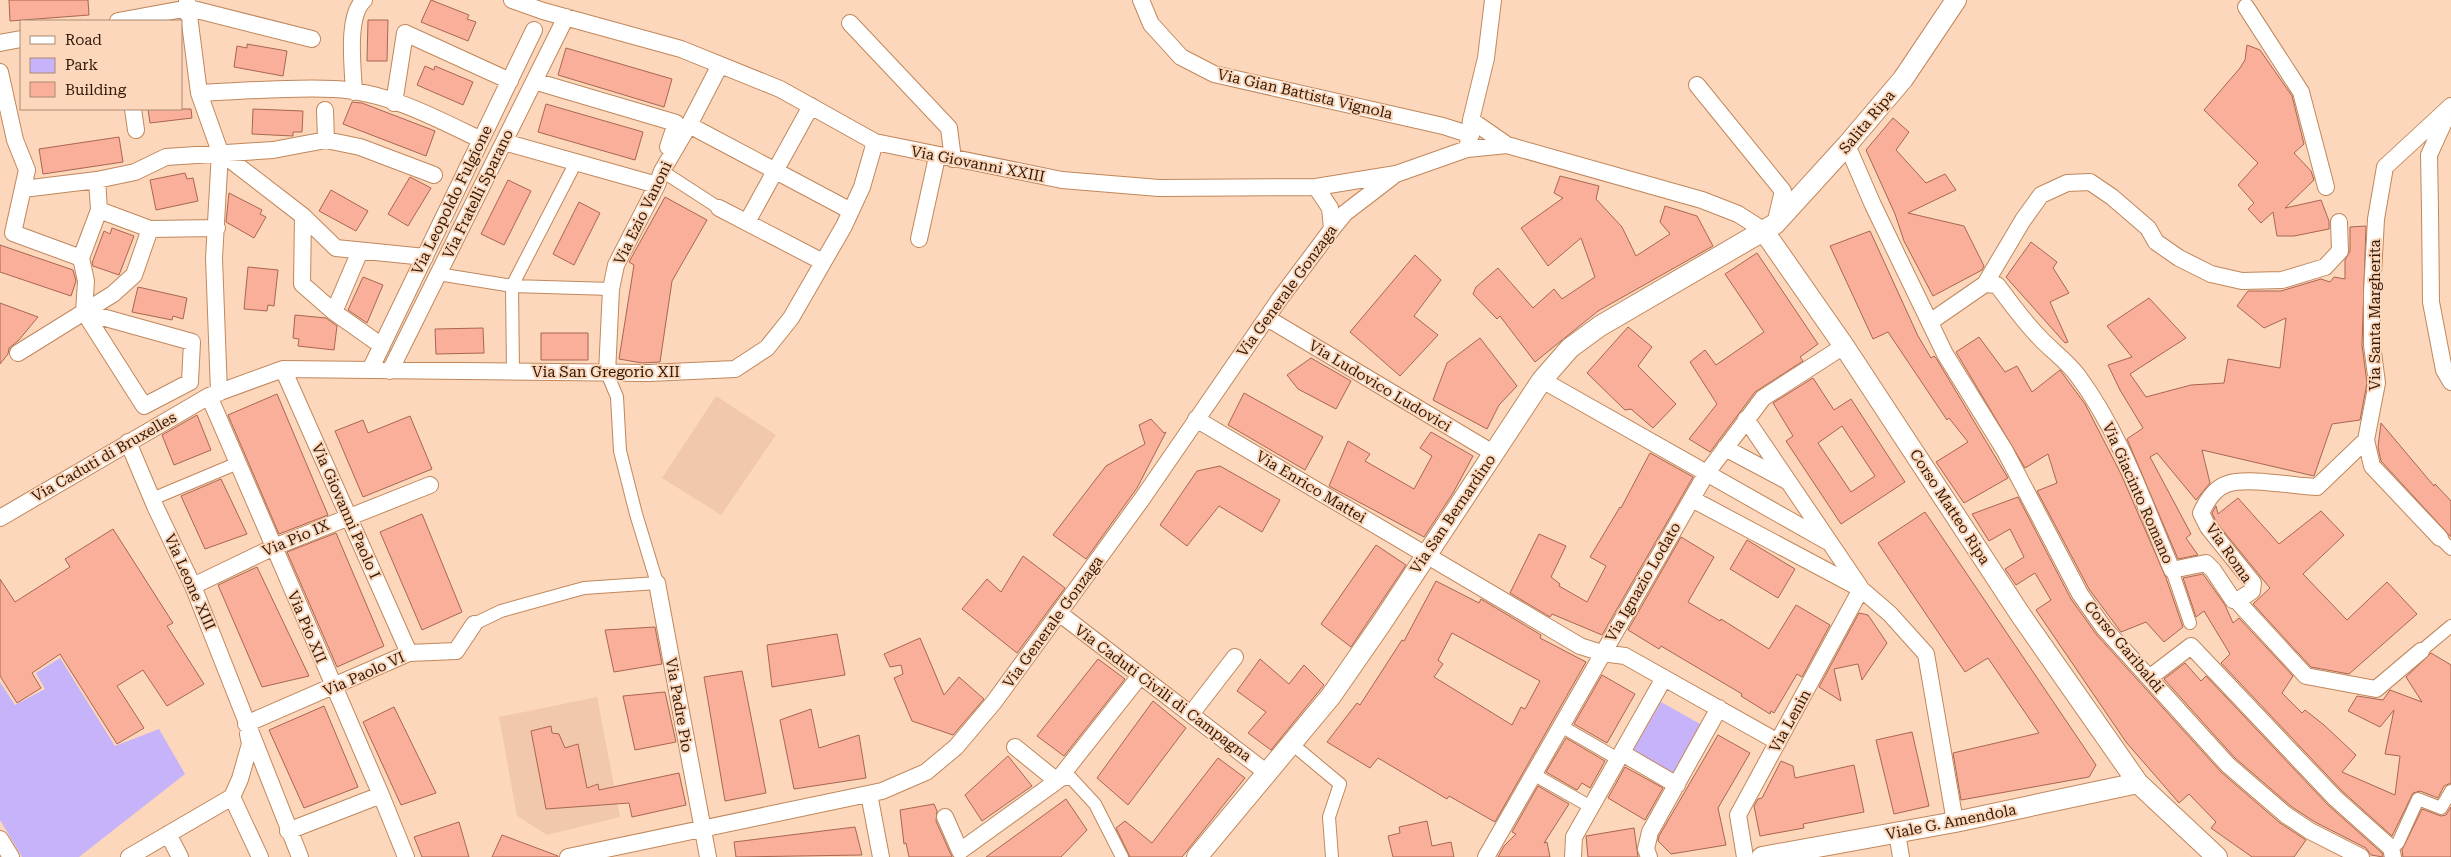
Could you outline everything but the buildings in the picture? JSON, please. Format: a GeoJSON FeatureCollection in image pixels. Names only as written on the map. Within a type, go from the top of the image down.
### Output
{"type":"FeatureCollection","features":[{"type":"Feature","properties":{"kind":"street"},"geometry":{"type":"LineString","coordinates":[[354,92],[353,27],[357,6],[364,0]]}},
{"type":"Feature","properties":{"kind":"street","name":"Via Giovanni XXIII"},"geometry":{"type":"LineString","coordinates":[[512,0],[546,5],[566,17],[681,50],[720,65],[780,89],[875,142],[945,158],[1062,180],[1159,188],[1316,187],[1335,185],[1396,174],[1470,134]]}},
{"type":"Feature","properties":{"kind":"street","name":"Via Gian Battista Vignola"},"geometry":{"type":"LineString","coordinates":[[1141,0],[1151,24],[1181,57],[1214,74],[1443,126],[1702,200],[1769,227]]}},
{"type":"Feature","properties":{"kind":"street"},"geometry":{"type":"LineString","coordinates":[[1470,134],[1486,58],[1493,0]]}},
{"type":"Feature","properties":{"kind":"street","name":"Salita Ripa"},"geometry":{"type":"LineString","coordinates":[[1769,227],[1847,145],[1903,79],[1956,0]]}},
{"type":"Feature","properties":{"kind":"street"},"geometry":{"type":"LineString","coordinates":[[122,20],[188,4],[312,39]]}},
{"type":"Feature","properties":{"kind":"street"},"geometry":{"type":"LineString","coordinates":[[188,4],[200,93],[220,152],[214,258],[214,394]]}},
{"type":"Feature","properties":{"kind":"street"},"geometry":{"type":"LineString","coordinates":[[2246,8],[2301,92],[2326,187]]}},
{"type":"Feature","properties":{"kind":"street","name":"Via Fratelli Sparano"},"geometry":{"type":"LineString","coordinates":[[390,371],[566,17]]}},
{"type":"Feature","properties":{"kind":"street"},"geometry":{"type":"LineString","coordinates":[[850,23],[949,128],[945,158],[919,239]]}},
{"type":"Feature","properties":{"kind":"street","name":"Via Leopoldo Fulgione"},"geometry":{"type":"LineString","coordinates":[[370,370],[534,30]]}},
{"type":"Feature","properties":{"kind":"street"},"geometry":{"type":"LineString","coordinates":[[394,103],[404,33],[510,81]]}},
{"type":"Feature","properties":{"kind":"street"},"geometry":{"type":"LineString","coordinates":[[0,43],[20,39]]}},
{"type":"Feature","properties":{"kind":"street","name":"Via Ezio Vanoni"},"geometry":{"type":"LineString","coordinates":[[607,373],[611,289],[616,265],[659,178],[720,65]]}},
{"type":"Feature","properties":{"kind":"street"},"geometry":{"type":"LineString","coordinates":[[0,72],[15,140],[27,170],[13,232],[81,258]]}},
{"type":"Feature","properties":{"kind":"street"},"geometry":{"type":"LineString","coordinates":[[534,81],[676,123],[659,178]]}},
{"type":"Feature","properties":{"kind":"street"},"geometry":{"type":"LineString","coordinates":[[1697,84],[1782,191],[1769,227]]}},
{"type":"Feature","properties":{"kind":"street"},"geometry":{"type":"LineString","coordinates":[[200,93],[334,88],[422,112],[481,140]]}},
{"type":"Feature","properties":{"kind":"street"},"geometry":{"type":"LineString","coordinates":[[746,222],[811,106]]}},
{"type":"Feature","properties":{"kind":"street"},"geometry":{"type":"LineString","coordinates":[[2451,106],[2429,155],[2431,302],[2444,370],[2451,382]]}},
{"type":"Feature","properties":{"kind":"street","name":"Via Santa Margherita"},"geometry":{"type":"LineString","coordinates":[[2366,440],[2377,383],[2372,345],[2372,292],[2376,219],[2385,167],[2451,106]]}},
{"type":"Feature","properties":{"kind":"street"},"geometry":{"type":"LineString","coordinates":[[133,110],[136,130]]}},
{"type":"Feature","properties":{"kind":"street"},"geometry":{"type":"LineString","coordinates":[[326,110],[326,140]]}},
{"type":"Feature","properties":{"kind":"street"},"geometry":{"type":"LineString","coordinates":[[689,125],[851,212]]}},
{"type":"Feature","properties":{"kind":"street","name":"Via Gian Battista Vignola"},"geometry":{"type":"LineString","coordinates":[[1470,134],[1507,145]]}},
{"type":"Feature","properties":{"kind":"street"},"geometry":{"type":"LineString","coordinates":[[23,189],[97,180],[135,172],[166,157],[273,150],[326,140],[360,147],[434,175]]}},
{"type":"Feature","properties":{"kind":"street"},"geometry":{"type":"LineString","coordinates":[[504,142],[576,162],[659,178],[824,262]]}},
{"type":"Feature","properties":{"kind":"street","name":"Via San Gregorio XII"},"geometry":{"type":"LineString","coordinates":[[214,394],[283,369],[607,373],[735,369],[767,348],[791,318],[851,212],[862,187],[875,142]]}},
{"type":"Feature","properties":{"kind":"street","name":"Corso Garibaldi"},"geometry":{"type":"LineString","coordinates":[[1847,145],[1873,205],[1945,354],[2005,451],[2080,594],[2104,628],[2219,756],[2286,815],[2310,831],[2361,857]]}},
{"type":"Feature","properties":{"kind":"street"},"geometry":{"type":"LineString","coordinates":[[220,152],[303,216],[336,248],[425,257]]}},
{"type":"Feature","properties":{"kind":"street"},"geometry":{"type":"LineString","coordinates":[[513,372],[512,286],[576,162]]}},
{"type":"Feature","properties":{"kind":"street","name":"Via Generale Gonzaga"},"geometry":{"type":"LineString","coordinates":[[568,857],[869,794],[895,786],[926,772],[956,746],[994,702],[1142,499],[1267,318],[1330,241],[1345,213],[1396,174]]}},
{"type":"Feature","properties":{"kind":"street"},"geometry":{"type":"LineString","coordinates":[[84,312],[192,342],[190,382],[144,406],[84,312],[86,281],[81,258],[99,210],[97,180]]}},
{"type":"Feature","properties":{"kind":"street"},"geometry":{"type":"LineString","coordinates":[[1930,322],[1985,284],[2023,220],[2041,195],[2067,183],[2090,182],[2127,209],[2148,228],[2156,242],[2179,258],[2211,274],[2242,282],[2282,280],[2325,268],[2340,251],[2339,222]]}},
{"type":"Feature","properties":{"kind":"street"},"geometry":{"type":"LineString","coordinates":[[1335,185],[1360,201]]}},
{"type":"Feature","properties":{"kind":"street"},"geometry":{"type":"LineString","coordinates":[[1316,187],[1330,208],[1330,241]]}},
{"type":"Feature","properties":{"kind":"street"},"geometry":{"type":"LineString","coordinates":[[99,210],[150,229],[217,228]]}},
{"type":"Feature","properties":{"kind":"street"},"geometry":{"type":"LineString","coordinates":[[303,216],[302,284],[334,312],[382,346]]}},
{"type":"Feature","properties":{"kind":"street","name":"Corso Matteo Ripa"},"geometry":{"type":"LineString","coordinates":[[1769,227],[1844,346],[2020,614],[2138,783],[2217,857]]}},
{"type":"Feature","properties":{"kind":"street","name":"Via San Bernardino"},"geometry":{"type":"LineString","coordinates":[[1197,857],[1331,696],[1381,624],[1542,380],[1570,348],[1600,326],[1769,227]]}},
{"type":"Feature","properties":{"kind":"street"},"geometry":{"type":"LineString","coordinates":[[18,353],[113,294],[134,275],[150,229]]}},
{"type":"Feature","properties":{"kind":"street"},"geometry":{"type":"LineString","coordinates":[[334,312],[360,251]]}},
{"type":"Feature","properties":{"kind":"street"},"geometry":{"type":"LineString","coordinates":[[438,274],[512,286],[611,289]]}},
{"type":"Feature","properties":{"kind":"street","name":"Via Giacinto Romano"},"geometry":{"type":"LineString","coordinates":[[1985,284],[1997,285],[2040,339],[2078,375],[2115,434],[2172,570]]}},
{"type":"Feature","properties":{"kind":"street","name":"Via Ludovico Ludovici"},"geometry":{"type":"LineString","coordinates":[[1267,318],[1312,337],[1493,453]]}},
{"type":"Feature","properties":{"kind":"street","name":"Via Ignazio Lodato"},"geometry":{"type":"LineString","coordinates":[[1486,857],[1602,652],[1706,474],[1762,398],[1844,346]]}},
{"type":"Feature","properties":{"kind":"street","name":"Via Giovanni Paolo I"},"geometry":{"type":"LineString","coordinates":[[283,369],[409,653]]}},
{"type":"Feature","properties":{"kind":"street"},"geometry":{"type":"LineString","coordinates":[[474,624],[501,611],[584,588],[657,583],[636,514],[620,451],[616,397],[607,373]]}},
{"type":"Feature","properties":{"kind":"street"},"geometry":{"type":"LineString","coordinates":[[1542,380],[1830,543]]}},
{"type":"Feature","properties":{"kind":"street","name":"Via Caduti di Bruxelles"},"geometry":{"type":"LineString","coordinates":[[0,518],[128,442],[214,394]]}},
{"type":"Feature","properties":{"kind":"street","name":"Via Pio XII"},"geometry":{"type":"LineString","coordinates":[[214,394],[238,462],[381,794],[406,857]]}},
{"type":"Feature","properties":{"kind":"street","name":"Via Enrico Mattei"},"geometry":{"type":"LineString","coordinates":[[1196,419],[1580,646],[1625,656],[1778,742]]}},
{"type":"Feature","properties":{"kind":"street"},"geometry":{"type":"LineString","coordinates":[[1746,420],[1861,589]]}},
{"type":"Feature","properties":{"kind":"street"},"geometry":{"type":"LineString","coordinates":[[2366,440],[2372,466],[2448,547]]}},
{"type":"Feature","properties":{"kind":"street","name":"Via Roma"},"geometry":{"type":"LineString","coordinates":[[2172,570],[2206,563],[2213,570],[2232,600],[2237,601],[2252,591],[2253,583],[2208,527],[2201,512],[2206,501],[2225,485],[2241,482],[2317,488],[2366,440]]}},
{"type":"Feature","properties":{"kind":"street","name":"Via Leone XIII"},"geometry":{"type":"LineString","coordinates":[[128,442],[152,499],[193,586],[235,690],[246,724]]}},
{"type":"Feature","properties":{"kind":"street"},"geometry":{"type":"LineString","coordinates":[[1725,448],[1789,483]]}},
{"type":"Feature","properties":{"kind":"street"},"geometry":{"type":"LineString","coordinates":[[152,499],[238,462]]}},
{"type":"Feature","properties":{"kind":"street","name":"Via Pio IX"},"geometry":{"type":"LineString","coordinates":[[193,586],[274,547],[430,485]]}},
{"type":"Feature","properties":{"kind":"street"},"geometry":{"type":"LineString","coordinates":[[1692,499],[1861,589],[1890,614],[1926,654],[1955,822]]}},
{"type":"Feature","properties":{"kind":"street"},"geometry":{"type":"LineString","coordinates":[[2172,570],[2190,623]]}},
{"type":"Feature","properties":{"kind":"street","name":"Via Padre Pio"},"geometry":{"type":"LineString","coordinates":[[657,583],[701,828],[708,857]]}},
{"type":"Feature","properties":{"kind":"street","name":"Via Lenin"},"geometry":{"type":"LineString","coordinates":[[1745,857],[1738,815],[1861,589]]}},
{"type":"Feature","properties":{"kind":"street"},"geometry":{"type":"LineString","coordinates":[[2237,601],[2306,676],[2376,689],[2451,626]]}},
{"type":"Feature","properties":{"kind":"street","name":"Via Caduti Civili di Campagna"},"geometry":{"type":"LineString","coordinates":[[1059,613],[1267,773]]}},
{"type":"Feature","properties":{"kind":"street","name":"Via Paolo VI"},"geometry":{"type":"LineString","coordinates":[[246,724],[334,688],[409,653],[456,650],[474,624]]}},
{"type":"Feature","properties":{"kind":"street"},"geometry":{"type":"LineString","coordinates":[[2149,678],[2191,646],[2335,798],[2392,852],[2418,799],[2440,808],[2451,791]]}},
{"type":"Feature","properties":{"kind":"street"},"geometry":{"type":"LineString","coordinates":[[1191,714],[1235,657]]}},
{"type":"Feature","properties":{"kind":"street"},"geometry":{"type":"LineString","coordinates":[[945,818],[960,851],[1057,782],[1140,676]]}},
{"type":"Feature","properties":{"kind":"street"},"geometry":{"type":"LineString","coordinates":[[1573,857],[1574,836],[1664,678]]}},
{"type":"Feature","properties":{"kind":"street"},"geometry":{"type":"LineString","coordinates":[[1649,857],[1646,849],[1650,832],[1719,708]]}},
{"type":"Feature","properties":{"kind":"street"},"geometry":{"type":"LineString","coordinates":[[129,857],[232,798],[240,779],[250,744],[246,724]]}},
{"type":"Feature","properties":{"kind":"street"},"geometry":{"type":"LineString","coordinates":[[246,724],[300,857]]}},
{"type":"Feature","properties":{"kind":"street"},"geometry":{"type":"LineString","coordinates":[[1561,726],[1677,785]]}},
{"type":"Feature","properties":{"kind":"street"},"geometry":{"type":"LineString","coordinates":[[1292,744],[1340,784],[1329,817],[1332,857]]}},
{"type":"Feature","properties":{"kind":"street"},"geometry":{"type":"LineString","coordinates":[[1015,747],[1057,782]]}},
{"type":"Feature","properties":{"kind":"street"},"geometry":{"type":"LineString","coordinates":[[1534,774],[1591,807]]}},
{"type":"Feature","properties":{"kind":"street"},"geometry":{"type":"LineString","coordinates":[[1057,782],[1071,778],[1095,804],[1122,857]]}},
{"type":"Feature","properties":{"kind":"street","name":"Viale G. Amendola"},"geometry":{"type":"LineString","coordinates":[[1762,857],[1955,822],[2138,783]]}},
{"type":"Feature","properties":{"kind":"street"},"geometry":{"type":"LineString","coordinates":[[288,831],[381,794]]}},
{"type":"Feature","properties":{"kind":"street"},"geometry":{"type":"LineString","coordinates":[[869,794],[881,857]]}},
{"type":"Feature","properties":{"kind":"street"},"geometry":{"type":"LineString","coordinates":[[232,798],[260,857]]}},
{"type":"Feature","properties":{"kind":"street"},"geometry":{"type":"LineString","coordinates":[[1897,833],[1901,857]]}},
{"type":"Feature","properties":{"kind":"street"},"geometry":{"type":"LineString","coordinates":[[168,834],[180,857]]}},
{"type":"Feature","properties":{"kind":"street"},"geometry":{"type":"LineString","coordinates":[[0,839],[12,857]]}},
{"type":"Feature","properties":{"kind":"shaded area"},"geometry":{"type":"Polygon","coordinates":[[[716,396],[776,435],[721,515],[662,478],[716,396]]]}},
{"type":"Feature","properties":{"kind":"shaded area"},"geometry":{"type":"Polygon","coordinates":[[[597,697],[620,817],[547,835],[517,816],[499,717],[597,697]]]}},
{"type":"Feature","properties":{"kind":"green space"},"geometry":{"type":"Polygon","coordinates":[[[60,658],[115,746],[159,729],[185,774],[79,857],[22,857],[0,820],[0,682],[15,705],[45,689],[36,673],[60,658]]]}},
{"type":"Feature","properties":{"kind":"green space"},"geometry":{"type":"Polygon","coordinates":[[[1661,702],[1702,725],[1673,776],[1632,752],[1661,702]]]}}]}
